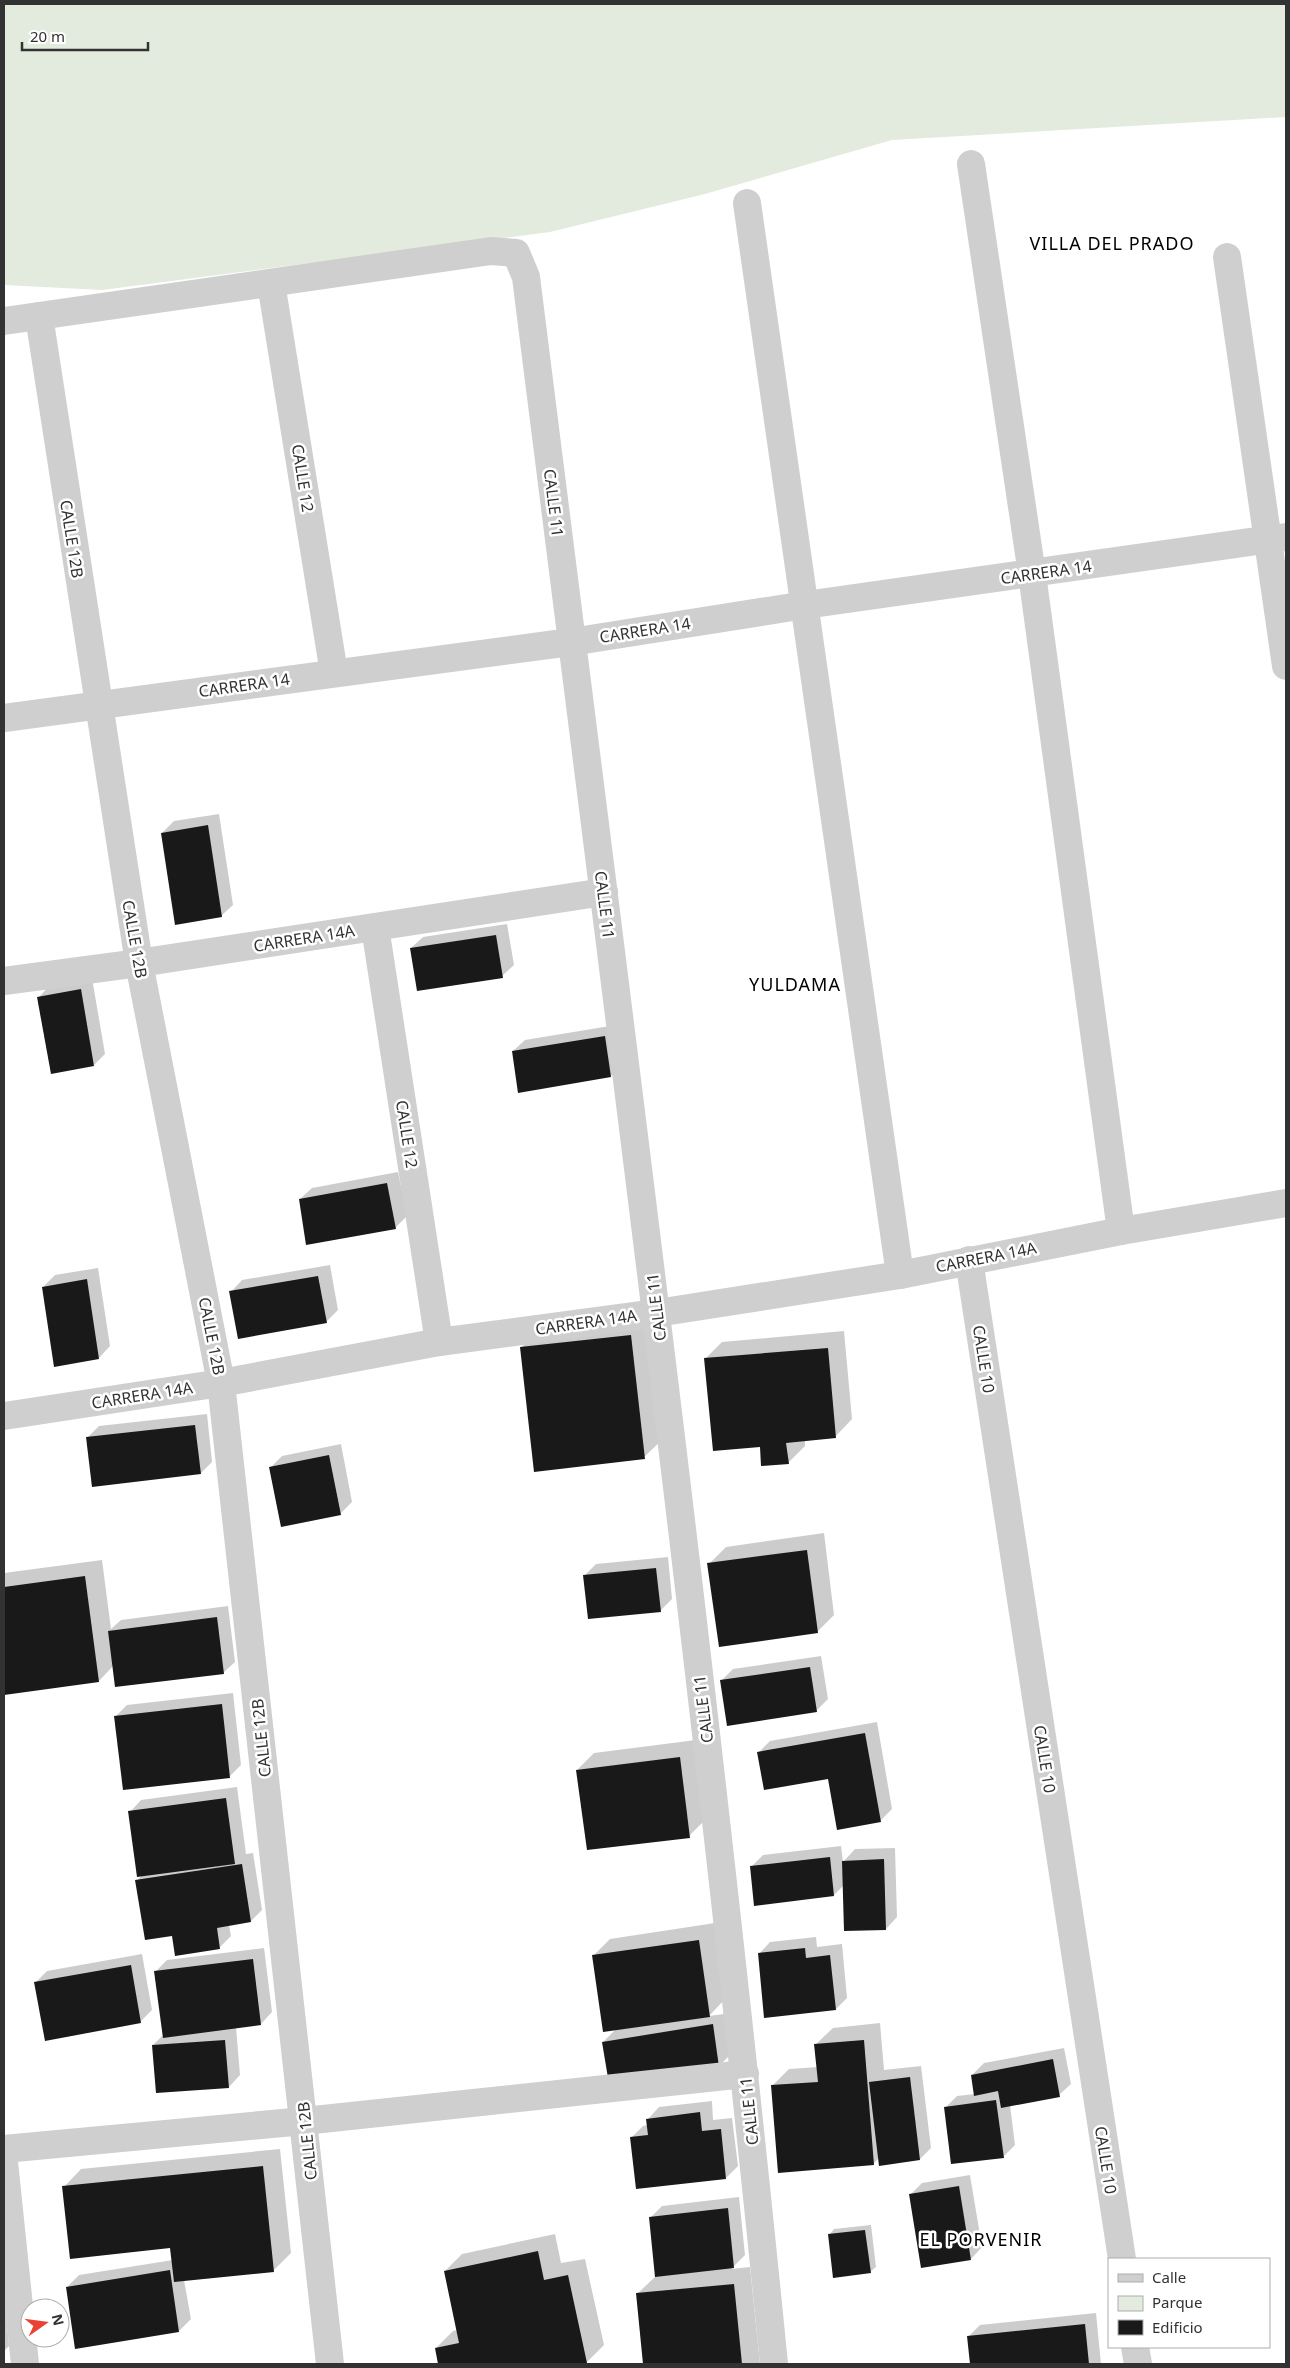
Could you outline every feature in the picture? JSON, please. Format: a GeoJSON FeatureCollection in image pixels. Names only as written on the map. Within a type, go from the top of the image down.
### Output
{"type":"FeatureCollection","features":[{"type":"Feature","properties":{"kind":"street"},"geometry":{"type":"LineString","coordinates":[[971,164],[1032,574],[1121,1231]]}},
{"type":"Feature","properties":{"kind":"street"},"geometry":{"type":"LineString","coordinates":[[747,203],[900,1275]]}},
{"type":"Feature","properties":{"kind":"street","name":"CALLE 11"},"geometry":{"type":"LineString","coordinates":[[271,283],[491,251],[516,253],[526,277],[657,1313],[745,2074],[774,2364]]}},
{"type":"Feature","properties":{"kind":"street"},"geometry":{"type":"LineString","coordinates":[[1227,257],[1277,538],[1286,666]]}},
{"type":"Feature","properties":{"kind":"street"},"geometry":{"type":"LineString","coordinates":[[4,321],[271,283]]}},
{"type":"Feature","properties":{"kind":"street","name":"CALLE 12"},"geometry":{"type":"LineString","coordinates":[[271,283],[334,673]]}},
{"type":"Feature","properties":{"kind":"street","name":"CALLE 12B"},"geometry":{"type":"LineString","coordinates":[[39,316],[97,704],[139,963],[221,1382],[330,2364]]}},
{"type":"Feature","properties":{"kind":"street","name":"CARRERA 14"},"geometry":{"type":"LineString","coordinates":[[4,718],[97,704],[571,642],[805,605],[1277,538]]}},
{"type":"Feature","properties":{"kind":"street","name":"CARRERA 14A"},"geometry":{"type":"LineString","coordinates":[[4,981],[139,963],[604,892]]}},
{"type":"Feature","properties":{"kind":"street","name":"CALLE 12"},"geometry":{"type":"LineString","coordinates":[[374,927],[439,1342]]}},
{"type":"Feature","properties":{"kind":"street","name":"CARRERA 14A"},"geometry":{"type":"LineString","coordinates":[[4,1416],[221,1382],[439,1342],[657,1313],[900,1275],[1121,1231],[1286,1203]]}},
{"type":"Feature","properties":{"kind":"street","name":"CALLE 10"},"geometry":{"type":"LineString","coordinates":[[969,1260],[1122,2258]]}},
{"type":"Feature","properties":{"kind":"street"},"geometry":{"type":"LineString","coordinates":[[4,2149],[304,2121],[745,2074]]}},
{"type":"Feature","properties":{"kind":"street"},"geometry":{"type":"LineString","coordinates":[[4,2162],[25,2364]]}},
{"type":"Feature","properties":{"kind":"street"},"geometry":{"type":"LineString","coordinates":[[1135,2348],[1138,2364]]}},
{"type":"Feature","properties":{"kind":"green space"},"geometry":{"type":"Polygon","coordinates":[[[4,4],[1286,4],[1286,117],[892,140],[705,194],[550,232],[102,290],[4,285],[4,4]]]}},
{"type":"Feature","properties":{"kind":"building"},"geometry":{"type":"Polygon","coordinates":[[[208,825],[222,917],[175,925],[161,833],[208,825]]]}},
{"type":"Feature","properties":{"kind":"building"},"geometry":{"type":"Polygon","coordinates":[[[496,935],[503,978],[417,991],[410,948],[496,935]]]}},
{"type":"Feature","properties":{"kind":"building"},"geometry":{"type":"Polygon","coordinates":[[[81,989],[94,1066],[51,1074],[37,997],[81,989]]]}},
{"type":"Feature","properties":{"kind":"building"},"geometry":{"type":"Polygon","coordinates":[[[605,1036],[611,1077],[518,1093],[512,1051],[605,1036]]]}},
{"type":"Feature","properties":{"kind":"building"},"geometry":{"type":"Polygon","coordinates":[[[387,1183],[396,1229],[306,1245],[299,1199],[387,1183]]]}},
{"type":"Feature","properties":{"kind":"building"},"geometry":{"type":"Polygon","coordinates":[[[318,1276],[327,1323],[238,1339],[229,1291],[318,1276]]]}},
{"type":"Feature","properties":{"kind":"building"},"geometry":{"type":"Polygon","coordinates":[[[87,1279],[99,1359],[54,1367],[42,1287],[87,1279]]]}},
{"type":"Feature","properties":{"kind":"building"},"geometry":{"type":"Polygon","coordinates":[[[631,1335],[645,1459],[534,1472],[520,1347],[631,1335]]]}},
{"type":"Feature","properties":{"kind":"building"},"geometry":{"type":"Polygon","coordinates":[[[828,1348],[836,1438],[786,1443],[789,1464],[761,1466],[760,1447],[713,1451],[704,1358],[828,1348]]]}},
{"type":"Feature","properties":{"kind":"building"},"geometry":{"type":"Polygon","coordinates":[[[195,1425],[201,1474],[92,1487],[86,1437],[195,1425]]]}},
{"type":"Feature","properties":{"kind":"building"},"geometry":{"type":"Polygon","coordinates":[[[329,1455],[341,1515],[281,1527],[269,1467],[329,1455]]]}},
{"type":"Feature","properties":{"kind":"building"},"geometry":{"type":"Polygon","coordinates":[[[807,1550],[818,1633],[719,1647],[707,1563],[807,1550]]]}},
{"type":"Feature","properties":{"kind":"building"},"geometry":{"type":"Polygon","coordinates":[[[656,1568],[661,1612],[588,1619],[583,1575],[656,1568]]]}},
{"type":"Feature","properties":{"kind":"building"},"geometry":{"type":"Polygon","coordinates":[[[85,1576],[99,1682],[4,1695],[4,1587],[85,1576]]]}},
{"type":"Feature","properties":{"kind":"building"},"geometry":{"type":"Polygon","coordinates":[[[217,1617],[224,1674],[115,1687],[108,1631],[217,1617]]]}},
{"type":"Feature","properties":{"kind":"building"},"geometry":{"type":"Polygon","coordinates":[[[810,1667],[817,1712],[727,1726],[720,1680],[810,1667]]]}},
{"type":"Feature","properties":{"kind":"building"},"geometry":{"type":"Polygon","coordinates":[[[222,1704],[230,1778],[123,1790],[114,1716],[222,1704]]]}},
{"type":"Feature","properties":{"kind":"building"},"geometry":{"type":"Polygon","coordinates":[[[865,1733],[881,1822],[837,1830],[828,1779],[764,1790],[757,1752],[865,1733]]]}},
{"type":"Feature","properties":{"kind":"building"},"geometry":{"type":"Polygon","coordinates":[[[680,1757],[690,1838],[587,1850],[576,1770],[680,1757]]]}},
{"type":"Feature","properties":{"kind":"building"},"geometry":{"type":"Polygon","coordinates":[[[226,1798],[235,1864],[137,1877],[128,1811],[226,1798]]]}},
{"type":"Feature","properties":{"kind":"building"},"geometry":{"type":"Polygon","coordinates":[[[830,1857],[834,1896],[754,1906],[750,1866],[830,1857]]]}},
{"type":"Feature","properties":{"kind":"building"},"geometry":{"type":"Polygon","coordinates":[[[884,1859],[886,1930],[844,1931],[842,1861],[884,1859]]]}},
{"type":"Feature","properties":{"kind":"building"},"geometry":{"type":"Polygon","coordinates":[[[242,1864],[251,1922],[217,1928],[220,1949],[175,1956],[172,1936],[145,1940],[135,1880],[242,1864]]]}},
{"type":"Feature","properties":{"kind":"building"},"geometry":{"type":"Polygon","coordinates":[[[699,1940],[710,2017],[603,2032],[592,1955],[699,1940]]]}},
{"type":"Feature","properties":{"kind":"building"},"geometry":{"type":"Polygon","coordinates":[[[805,1948],[806,1958],[830,1955],[836,2010],[764,2018],[758,1953],[805,1948]]]}},
{"type":"Feature","properties":{"kind":"building"},"geometry":{"type":"Polygon","coordinates":[[[253,1959],[261,2025],[163,2038],[154,1971],[253,1959]]]}},
{"type":"Feature","properties":{"kind":"building"},"geometry":{"type":"Polygon","coordinates":[[[131,1965],[141,2023],[45,2041],[34,1982],[131,1965]]]}},
{"type":"Feature","properties":{"kind":"building"},"geometry":{"type":"Polygon","coordinates":[[[713,2024],[719,2067],[609,2084],[602,2042],[713,2024]]]}},
{"type":"Feature","properties":{"kind":"building"},"geometry":{"type":"Polygon","coordinates":[[[225,2040],[229,2088],[156,2093],[152,2045],[225,2040]]]}},
{"type":"Feature","properties":{"kind":"building"},"geometry":{"type":"Polygon","coordinates":[[[864,2040],[874,2165],[778,2173],[771,2085],[818,2082],[814,2044],[864,2040]]]}},
{"type":"Feature","properties":{"kind":"building"},"geometry":{"type":"Polygon","coordinates":[[[1053,2059],[1060,2097],[1001,2108],[998,2091],[974,2096],[971,2075],[1053,2059]]]}},
{"type":"Feature","properties":{"kind":"building"},"geometry":{"type":"Polygon","coordinates":[[[910,2077],[920,2160],[879,2166],[869,2082],[910,2077]]]}},
{"type":"Feature","properties":{"kind":"building"},"geometry":{"type":"Polygon","coordinates":[[[996,2100],[1004,2158],[951,2164],[944,2107],[996,2100]]]}},
{"type":"Feature","properties":{"kind":"building"},"geometry":{"type":"Polygon","coordinates":[[[700,2112],[702,2131],[721,2129],[726,2179],[636,2189],[630,2137],[648,2135],[646,2119],[700,2112]]]}},
{"type":"Feature","properties":{"kind":"building"},"geometry":{"type":"Polygon","coordinates":[[[263,2166],[274,2272],[174,2282],[170,2248],[70,2259],[62,2186],[263,2166]]]}},
{"type":"Feature","properties":{"kind":"building"},"geometry":{"type":"Polygon","coordinates":[[[959,2186],[971,2260],[921,2268],[909,2194],[959,2186]]]}},
{"type":"Feature","properties":{"kind":"building"},"geometry":{"type":"Polygon","coordinates":[[[728,2208],[734,2268],[655,2277],[649,2217],[728,2208]]]}},
{"type":"Feature","properties":{"kind":"building"},"geometry":{"type":"Polygon","coordinates":[[[865,2230],[871,2273],[833,2278],[828,2234],[865,2230]]]}},
{"type":"Feature","properties":{"kind":"building"},"geometry":{"type":"Polygon","coordinates":[[[538,2251],[544,2280],[568,2275],[587,2363],[438,2364],[435,2348],[459,2343],[444,2271],[538,2251]]]}},
{"type":"Feature","properties":{"kind":"building"},"geometry":{"type":"Polygon","coordinates":[[[170,2270],[179,2332],[75,2349],[70,2315],[70,2298],[68,2298],[66,2287],[170,2270]]]}},
{"type":"Feature","properties":{"kind":"building"},"geometry":{"type":"Polygon","coordinates":[[[734,2284],[742,2364],[643,2364],[636,2293],[734,2284]]]}},
{"type":"Feature","properties":{"kind":"building"},"geometry":{"type":"Polygon","coordinates":[[[1085,2324],[1089,2364],[970,2364],[967,2336],[1085,2324]]]}},
{"type":"Feature","properties":{"kind":"district","name":"VILLA DEL PRADO"},"geometry":{"type":"Point","coordinates":[1112,243]}},
{"type":"Feature","properties":{"kind":"district","name":"YULDAMA"},"geometry":{"type":"Point","coordinates":[795,984]}},
{"type":"Feature","properties":{"kind":"district","name":"EL PORVENIR"},"geometry":{"type":"Point","coordinates":[981,2239]}}]}
